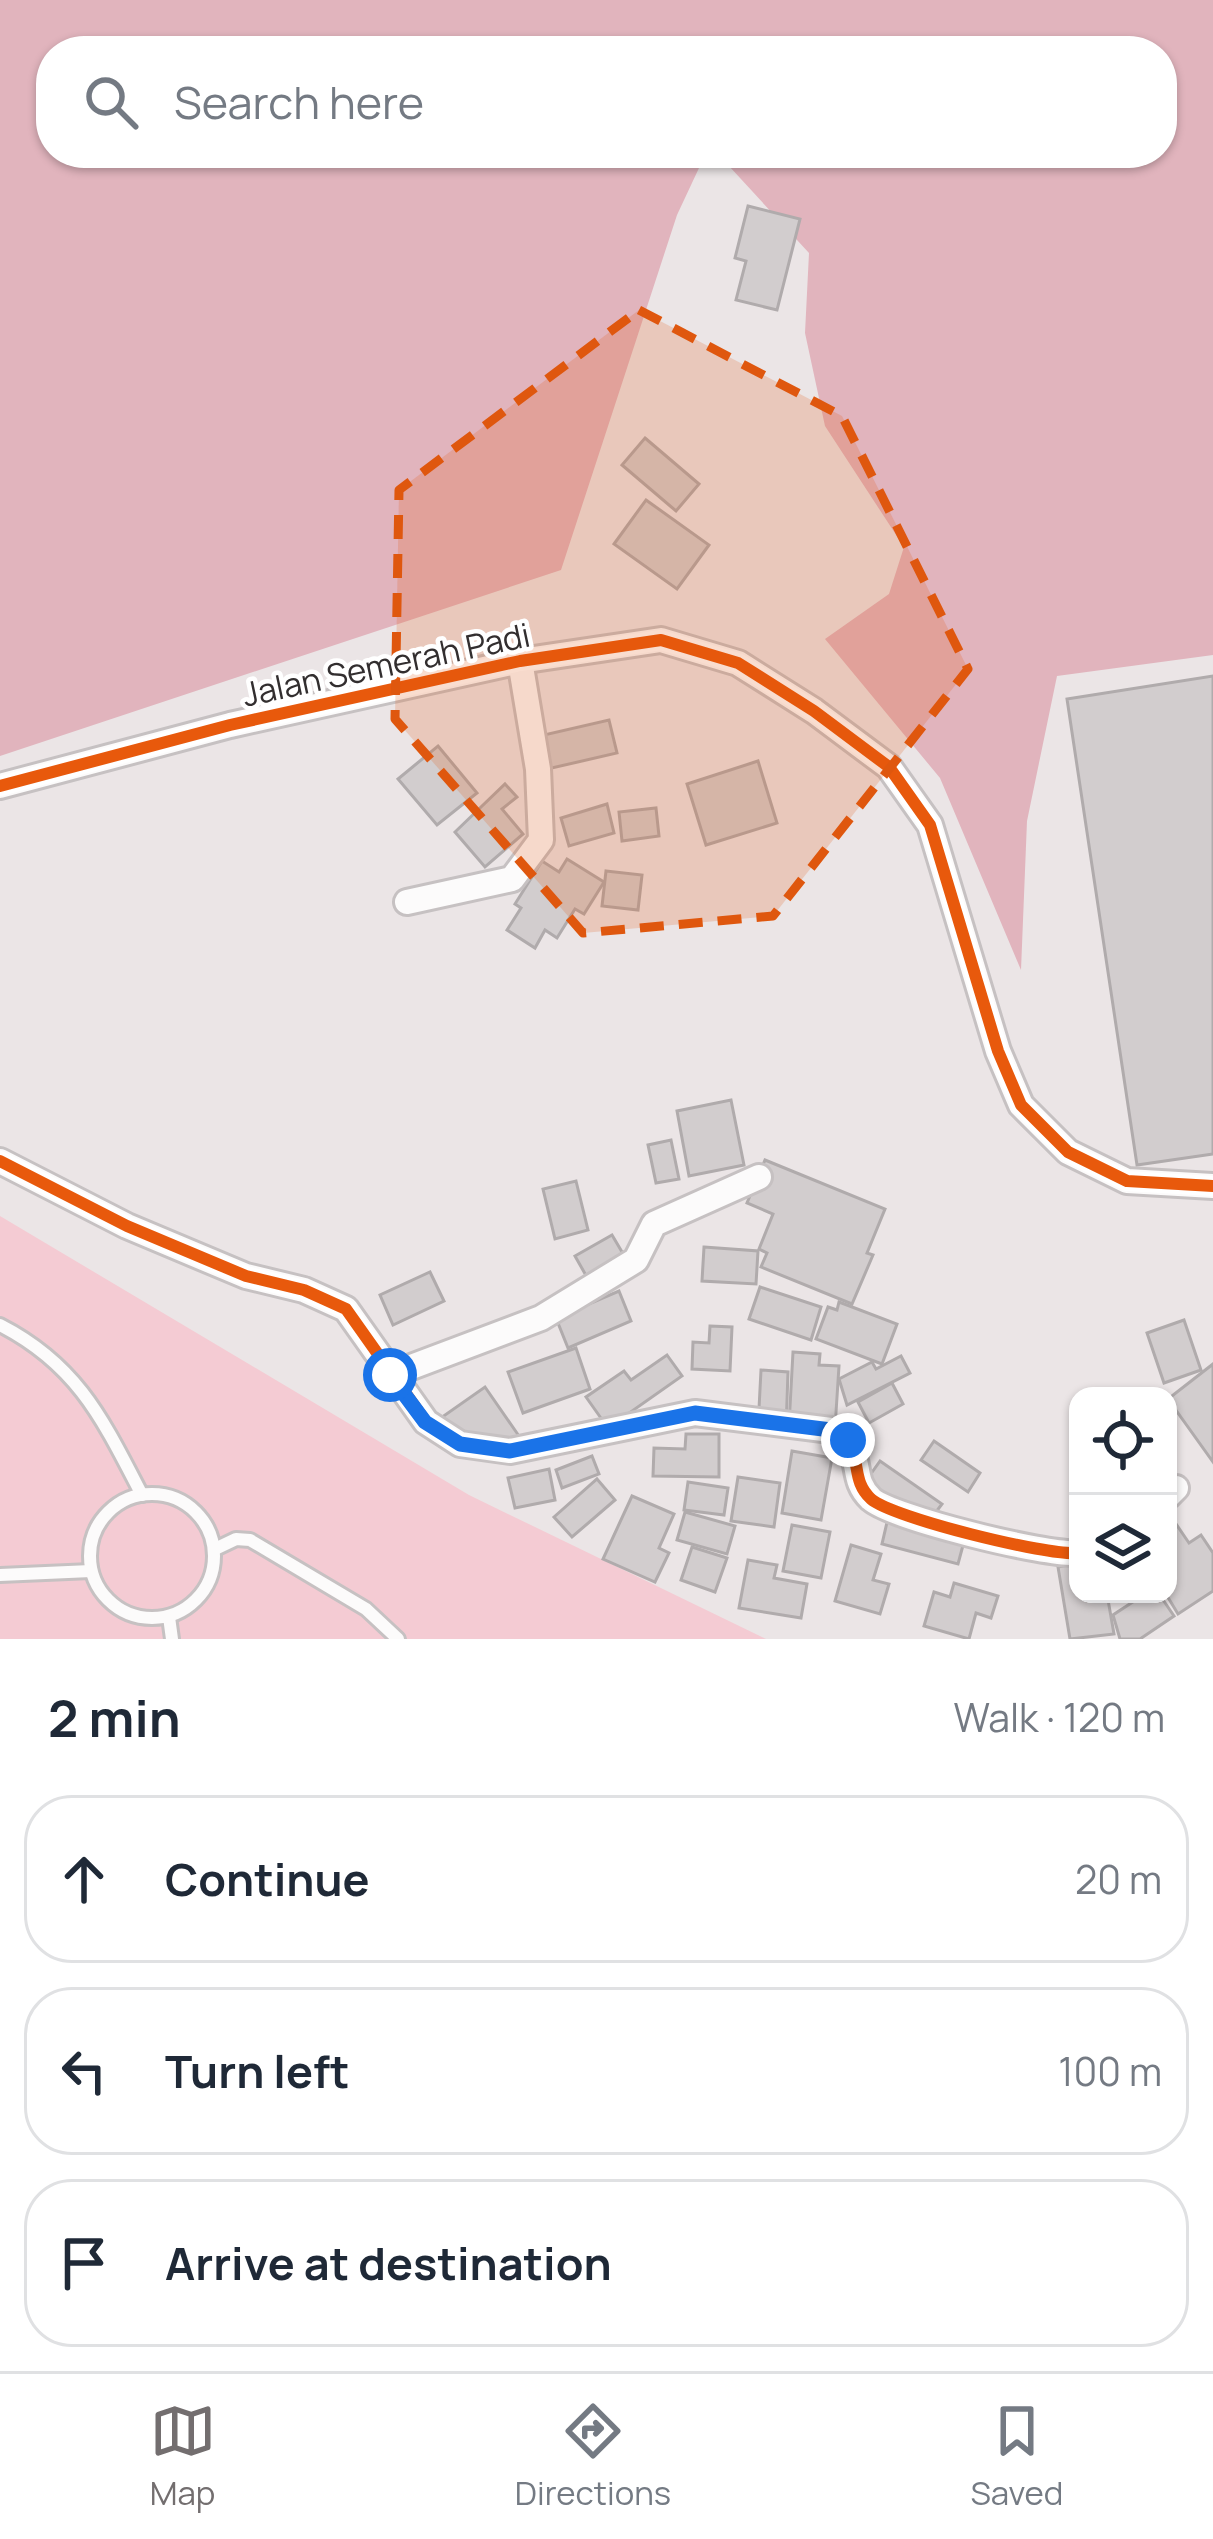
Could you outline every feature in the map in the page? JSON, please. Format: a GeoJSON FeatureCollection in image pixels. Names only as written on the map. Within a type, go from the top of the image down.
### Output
{"type":"FeatureCollection","features":[{"type":"Feature","properties":{"kind":"street","name":"Jalan Semerah Padi"},"geometry":{"type":"LineString","coordinates":[[0,786],[230,725],[520,661],[661,640],[738,663],[814,710],[890,767],[930,825],[998,1051],[1021,1105],[1068,1152],[1127,1181],[1213,1186]]}},
{"type":"Feature","properties":{"kind":"street"},"geometry":{"type":"LineString","coordinates":[[407,902],[512,879],[541,839],[538,769],[520,661]]}},
{"type":"Feature","properties":{"kind":"street"},"geometry":{"type":"LineString","coordinates":[[0,1161],[127,1226],[246,1276],[304,1290],[346,1309],[425,1422],[460,1444],[510,1451],[695,1413],[831,1430],[848,1440],[860,1483],[872,1500],[898,1512],[1047,1552],[1069,1553]]}},
{"type":"Feature","properties":{"kind":"street"},"geometry":{"type":"LineString","coordinates":[[390,1375],[541,1318],[636,1260],[654,1224],[759,1177]]}},
{"type":"Feature","properties":{"kind":"lane"},"geometry":{"type":"LineString","coordinates":[[0,1324],[35,1343],[72,1375],[102,1417],[142,1495]]}},
{"type":"Feature","properties":{"kind":"lane"},"geometry":{"type":"LineString","coordinates":[[142,1495],[167,1495],[190,1506],[207,1525],[214,1549],[213,1571],[204,1591],[189,1607],[169,1617],[129,1615],[112,1605],[91,1571],[89,1550],[106,1514],[122,1501],[142,1495]]}},
{"type":"Feature","properties":{"kind":"lane"},"geometry":{"type":"LineString","coordinates":[[214,1549],[236,1539],[250,1540],[366,1610],[398,1639]]}},
{"type":"Feature","properties":{"kind":"lane"},"geometry":{"type":"LineString","coordinates":[[0,1575],[91,1571]]}},
{"type":"Feature","properties":{"kind":"lane"},"geometry":{"type":"LineString","coordinates":[[169,1617],[172,1639]]}},
{"type":"Feature","properties":{"kind":"highlighted area"},"geometry":{"type":"Polygon","coordinates":[[[639,310],[842,416],[968,669],[773,916],[583,933],[395,719],[399,490],[639,310]]]}},
{"type":"Feature","properties":{"kind":"shaded area"},"geometry":{"type":"Polygon","coordinates":[[[0,0],[1213,0],[1213,655],[1057,676],[1027,821],[1021,970],[940,778],[825,639],[889,594],[904,547],[825,426],[805,333],[809,253],[731,168],[1177,168],[1177,36],[36,36],[36,168],[699,168],[677,215],[561,570],[0,756],[0,0]]]}},
{"type":"Feature","properties":{"kind":"shaded area"},"geometry":{"type":"Polygon","coordinates":[[[0,1216],[469,1495],[766,1639],[0,1639],[0,1216]]]}},
{"type":"Feature","properties":{"kind":"building"},"geometry":{"type":"Polygon","coordinates":[[[748,206],[800,219],[777,310],[736,300],[746,261],[735,258],[748,206]]]}},
{"type":"Feature","properties":{"kind":"building"},"geometry":{"type":"Polygon","coordinates":[[[645,438],[699,484],[676,511],[622,465],[645,438]]]}},
{"type":"Feature","properties":{"kind":"building"},"geometry":{"type":"Polygon","coordinates":[[[646,500],[709,545],[677,589],[614,544],[646,500]]]}},
{"type":"Feature","properties":{"kind":"building"},"geometry":{"type":"Polygon","coordinates":[[[1213,676],[1213,1154],[1137,1165],[1067,699],[1213,676]]]}},
{"type":"Feature","properties":{"kind":"building"},"geometry":{"type":"Polygon","coordinates":[[[609,720],[617,753],[543,770],[535,737],[609,720]]]}},
{"type":"Feature","properties":{"kind":"building"},"geometry":{"type":"Polygon","coordinates":[[[438,746],[477,793],[437,825],[398,779],[438,746]]]}},
{"type":"Feature","properties":{"kind":"building"},"geometry":{"type":"Polygon","coordinates":[[[758,761],[777,823],[706,845],[687,784],[758,761]]]}},
{"type":"Feature","properties":{"kind":"building"},"geometry":{"type":"Polygon","coordinates":[[[505,784],[517,797],[502,809],[523,834],[485,867],[455,832],[505,784]]]}},
{"type":"Feature","properties":{"kind":"building"},"geometry":{"type":"Polygon","coordinates":[[[607,804],[614,833],[569,846],[561,818],[607,804]]]}},
{"type":"Feature","properties":{"kind":"building"},"geometry":{"type":"Polygon","coordinates":[[[656,808],[659,836],[622,841],[619,812],[656,808]]]}},
{"type":"Feature","properties":{"kind":"building"},"geometry":{"type":"Polygon","coordinates":[[[567,859],[604,882],[584,914],[575,909],[557,938],[545,930],[535,948],[507,930],[521,908],[515,904],[542,861],[559,872],[567,859]]]}},
{"type":"Feature","properties":{"kind":"building"},"geometry":{"type":"Polygon","coordinates":[[[606,871],[642,875],[638,910],[602,906],[606,871]]]}},
{"type":"Feature","properties":{"kind":"building"},"geometry":{"type":"Polygon","coordinates":[[[731,1100],[744,1165],[689,1176],[677,1111],[731,1100]]]}},
{"type":"Feature","properties":{"kind":"building"},"geometry":{"type":"Polygon","coordinates":[[[671,1140],[679,1179],[656,1183],[648,1145],[671,1140]]]}},
{"type":"Feature","properties":{"kind":"building"},"geometry":{"type":"Polygon","coordinates":[[[765,1160],[885,1209],[867,1253],[873,1255],[852,1304],[761,1267],[767,1253],[759,1249],[773,1214],[747,1203],[765,1160]]]}},
{"type":"Feature","properties":{"kind":"building"},"geometry":{"type":"Polygon","coordinates":[[[576,1181],[588,1230],[555,1239],[543,1189],[576,1181]]]}},
{"type":"Feature","properties":{"kind":"building"},"geometry":{"type":"Polygon","coordinates":[[[612,1235],[625,1257],[588,1279],[575,1256],[612,1235]]]}},
{"type":"Feature","properties":{"kind":"building"},"geometry":{"type":"Polygon","coordinates":[[[704,1247],[758,1251],[756,1284],[702,1281],[704,1247]]]}},
{"type":"Feature","properties":{"kind":"building"},"geometry":{"type":"Polygon","coordinates":[[[430,1272],[444,1301],[393,1325],[380,1295],[430,1272]]]}},
{"type":"Feature","properties":{"kind":"building"},"geometry":{"type":"Polygon","coordinates":[[[760,1287],[821,1307],[811,1340],[749,1319],[760,1287]]]}},
{"type":"Feature","properties":{"kind":"building"},"geometry":{"type":"Polygon","coordinates":[[[619,1291],[631,1321],[568,1348],[556,1318],[619,1291]]]}},
{"type":"Feature","properties":{"kind":"building"},"geometry":{"type":"Polygon","coordinates":[[[839,1302],[897,1324],[882,1364],[816,1339],[828,1307],[837,1310],[839,1302]]]}},
{"type":"Feature","properties":{"kind":"building"},"geometry":{"type":"Polygon","coordinates":[[[1184,1320],[1201,1370],[1164,1383],[1147,1333],[1184,1320]]]}},
{"type":"Feature","properties":{"kind":"building"},"geometry":{"type":"Polygon","coordinates":[[[710,1326],[732,1327],[730,1371],[692,1369],[693,1342],[709,1343],[710,1326]]]}},
{"type":"Feature","properties":{"kind":"building"},"geometry":{"type":"Polygon","coordinates":[[[576,1348],[590,1389],[523,1413],[508,1372],[576,1348]]]}},
{"type":"Feature","properties":{"kind":"building"},"geometry":{"type":"Polygon","coordinates":[[[793,1352],[820,1354],[819,1365],[839,1366],[835,1428],[789,1425],[793,1352]]]}},
{"type":"Feature","properties":{"kind":"building"},"geometry":{"type":"Polygon","coordinates":[[[667,1355],[682,1376],[608,1428],[586,1397],[624,1371],[631,1380],[667,1355]]]}},
{"type":"Feature","properties":{"kind":"building"},"geometry":{"type":"Polygon","coordinates":[[[901,1356],[910,1373],[847,1405],[839,1379],[872,1362],[876,1369],[901,1356]]]}},
{"type":"Feature","properties":{"kind":"building"},"geometry":{"type":"Polygon","coordinates":[[[1213,1364],[1213,1462],[1177,1412],[1177,1392],[1213,1364]]]}},
{"type":"Feature","properties":{"kind":"building"},"geometry":{"type":"Polygon","coordinates":[[[761,1370],[788,1372],[786,1429],[758,1428],[761,1370]]]}},
{"type":"Feature","properties":{"kind":"building"},"geometry":{"type":"Polygon","coordinates":[[[892,1383],[903,1404],[869,1423],[858,1402],[892,1383]]]}},
{"type":"Feature","properties":{"kind":"building"},"geometry":{"type":"Polygon","coordinates":[[[485,1387],[519,1436],[496,1452],[484,1435],[458,1454],[435,1422],[485,1387]]]}},
{"type":"Feature","properties":{"kind":"building"},"geometry":{"type":"Polygon","coordinates":[[[686,1434],[719,1434],[719,1477],[653,1476],[654,1448],[685,1449],[686,1434]]]}},
{"type":"Feature","properties":{"kind":"building"},"geometry":{"type":"Polygon","coordinates":[[[934,1441],[980,1473],[968,1492],[921,1460],[934,1441]]]}},
{"type":"Feature","properties":{"kind":"building"},"geometry":{"type":"Polygon","coordinates":[[[792,1451],[832,1458],[821,1520],[782,1513],[792,1451]]]}},
{"type":"Feature","properties":{"kind":"building"},"geometry":{"type":"Polygon","coordinates":[[[592,1456],[599,1474],[562,1488],[556,1470],[592,1456]]]}},
{"type":"Feature","properties":{"kind":"building"},"geometry":{"type":"Polygon","coordinates":[[[880,1461],[942,1504],[933,1516],[863,1485],[880,1461]]]}},
{"type":"Feature","properties":{"kind":"building"},"geometry":{"type":"Polygon","coordinates":[[[549,1469],[555,1500],[515,1508],[508,1478],[549,1469]]]}},
{"type":"Feature","properties":{"kind":"building"},"geometry":{"type":"Polygon","coordinates":[[[738,1477],[780,1483],[774,1527],[731,1521],[738,1477]]]}},
{"type":"Feature","properties":{"kind":"building"},"geometry":{"type":"Polygon","coordinates":[[[597,1479],[615,1500],[572,1537],[554,1517],[597,1479]]]}},
{"type":"Feature","properties":{"kind":"building"},"geometry":{"type":"Polygon","coordinates":[[[688,1482],[728,1488],[724,1515],[684,1510],[688,1482]]]}},
{"type":"Feature","properties":{"kind":"building"},"geometry":{"type":"Polygon","coordinates":[[[632,1496],[674,1514],[659,1548],[669,1553],[655,1582],[603,1559],[632,1496]]]}},
{"type":"Feature","properties":{"kind":"building"},"geometry":{"type":"Polygon","coordinates":[[[685,1512],[735,1526],[727,1554],[677,1540],[685,1512]]]}},
{"type":"Feature","properties":{"kind":"building"},"geometry":{"type":"Polygon","coordinates":[[[888,1518],[965,1538],[958,1564],[882,1544],[888,1518]]]}},
{"type":"Feature","properties":{"kind":"building"},"geometry":{"type":"Polygon","coordinates":[[[792,1525],[830,1532],[821,1578],[783,1571],[792,1525]]]}},
{"type":"Feature","properties":{"kind":"building"},"geometry":{"type":"Polygon","coordinates":[[[1177,1525],[1189,1543],[1201,1535],[1213,1553],[1213,1591],[1178,1614],[1171,1603],[1177,1603],[1177,1525]]]}},
{"type":"Feature","properties":{"kind":"building"},"geometry":{"type":"Polygon","coordinates":[[[851,1545],[881,1554],[873,1580],[889,1584],[880,1614],[835,1601],[851,1545]]]}},
{"type":"Feature","properties":{"kind":"building"},"geometry":{"type":"Polygon","coordinates":[[[692,1547],[727,1558],[715,1592],[681,1580],[692,1547]]]}},
{"type":"Feature","properties":{"kind":"building"},"geometry":{"type":"Polygon","coordinates":[[[748,1560],[777,1565],[774,1578],[807,1584],[801,1618],[739,1608],[748,1560]]]}},
{"type":"Feature","properties":{"kind":"building"},"geometry":{"type":"Polygon","coordinates":[[[1069,1565],[1069,1603],[1109,1603],[1114,1634],[1070,1639],[1058,1567],[1069,1565]]]}},
{"type":"Feature","properties":{"kind":"building"},"geometry":{"type":"Polygon","coordinates":[[[954,1583],[998,1596],[991,1618],[976,1613],[969,1639],[924,1626],[934,1592],[950,1597],[954,1583]]]}},
{"type":"Feature","properties":{"kind":"building"},"geometry":{"type":"Polygon","coordinates":[[[1131,1603],[1165,1603],[1174,1616],[1140,1639],[1120,1639],[1113,1615],[1131,1603]]]}},
{"type":"Feature","properties":{"kind":"cycle path"},"geometry":{"type":"LineString","coordinates":[[0,786],[230,725],[520,661],[661,640],[738,663],[889,767],[930,825],[998,1051],[1021,1105],[1068,1152],[1127,1181],[1213,1186]]}},
{"type":"Feature","properties":{"kind":"cycle path"},"geometry":{"type":"LineString","coordinates":[[0,1161],[127,1226],[246,1276],[304,1290],[346,1309],[426,1422],[460,1444],[510,1451],[695,1413],[831,1430],[850,1447],[864,1490],[885,1507],[971,1534],[1069,1552]]}},
{"type":"Feature","properties":{"kind":"route"},"geometry":{"type":"LineString","coordinates":[[390,1375],[425,1422],[460,1444],[510,1451],[695,1413],[831,1430],[848,1440]]}}]}
